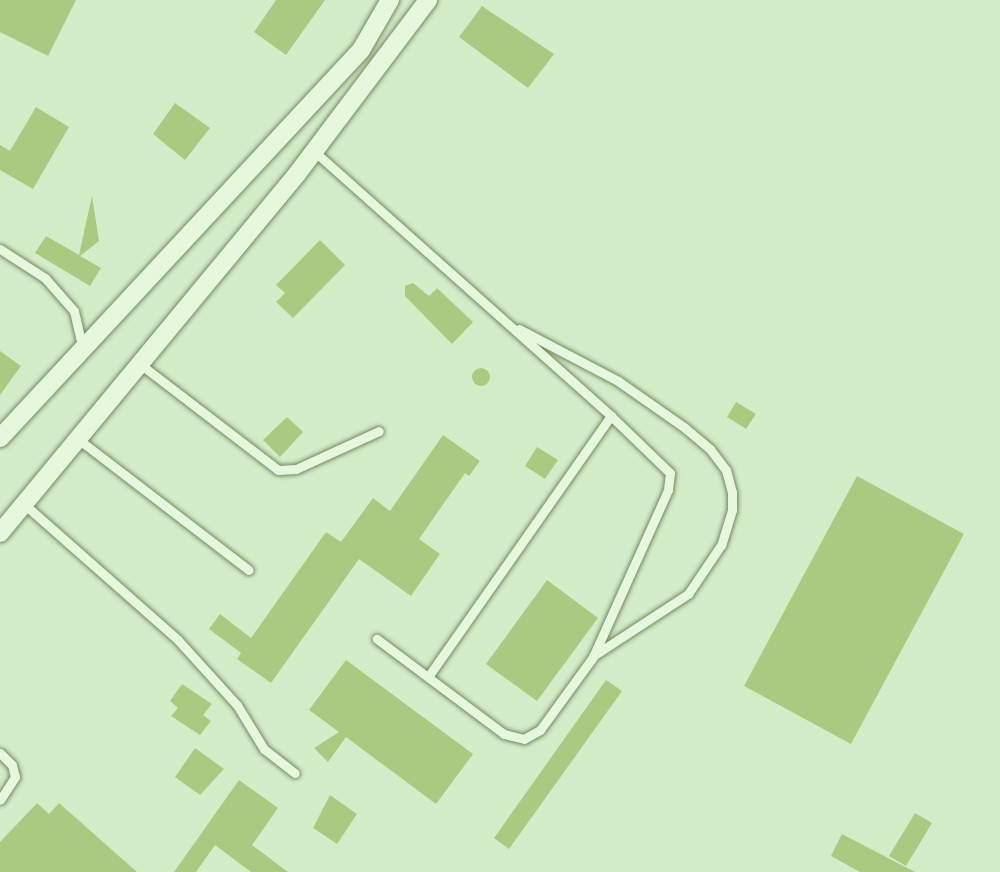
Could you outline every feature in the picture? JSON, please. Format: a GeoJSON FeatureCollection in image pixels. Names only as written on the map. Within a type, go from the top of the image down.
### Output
{"type":"FeatureCollection","features":[{"type":"Feature","properties":{"kind":"street"},"geometry":{"type":"LineString","coordinates":[[0,438],[361,50],[390,0]]}},
{"type":"Feature","properties":{"kind":"street"},"geometry":{"type":"LineString","coordinates":[[0,533],[315,152],[428,0]]}},
{"type":"Feature","properties":{"kind":"lane"},"geometry":{"type":"LineString","coordinates":[[315,152],[611,416],[670,473],[668,490],[592,657],[540,730],[524,739],[504,734],[377,639]]}},
{"type":"Feature","properties":{"kind":"lane"},"geometry":{"type":"LineString","coordinates":[[0,249],[45,278],[74,311],[83,349]]}},
{"type":"Feature","properties":{"kind":"lane"},"geometry":{"type":"LineString","coordinates":[[506,323],[618,381],[686,428],[721,463],[732,492],[732,510],[721,545],[688,594],[592,657]]}},
{"type":"Feature","properties":{"kind":"lane"},"geometry":{"type":"LineString","coordinates":[[140,364],[278,470],[296,469],[379,431]]}},
{"type":"Feature","properties":{"kind":"lane"},"geometry":{"type":"LineString","coordinates":[[428,677],[611,416]]}},
{"type":"Feature","properties":{"kind":"lane"},"geometry":{"type":"LineString","coordinates":[[78,439],[249,570]]}},
{"type":"Feature","properties":{"kind":"lane"},"geometry":{"type":"LineString","coordinates":[[24,504],[178,640],[237,705],[264,749],[295,773]]}},
{"type":"Feature","properties":{"kind":"lane"},"geometry":{"type":"LineString","coordinates":[[0,753],[12,765],[15,777],[0,800]]}},
{"type":"Feature","properties":{"kind":"building"},"geometry":{"type":"Polygon","coordinates":[[[0,0],[76,0],[48,56],[0,32],[0,0]]]}},
{"type":"Feature","properties":{"kind":"building"},"geometry":{"type":"Polygon","coordinates":[[[276,0],[325,0],[286,55],[254,32],[276,0]]]}},
{"type":"Feature","properties":{"kind":"building"},"geometry":{"type":"Polygon","coordinates":[[[482,6],[554,54],[528,88],[459,37],[482,6]]]}},
{"type":"Feature","properties":{"kind":"building"},"geometry":{"type":"Polygon","coordinates":[[[175,103],[210,128],[185,160],[153,134],[175,103]]]}},
{"type":"Feature","properties":{"kind":"building"},"geometry":{"type":"Polygon","coordinates":[[[36,107],[69,127],[33,189],[0,170],[0,145],[10,151],[36,107]]]}},
{"type":"Feature","properties":{"kind":"building"},"geometry":{"type":"Polygon","coordinates":[[[92,196],[99,241],[80,256],[101,268],[90,286],[35,253],[46,236],[79,255],[92,196]]]}},
{"type":"Feature","properties":{"kind":"building"},"geometry":{"type":"Polygon","coordinates":[[[320,240],[345,265],[293,318],[276,302],[285,293],[276,285],[320,240]]]}},
{"type":"Feature","properties":{"kind":"building"},"geometry":{"type":"Polygon","coordinates":[[[413,283],[429,296],[437,288],[473,322],[452,344],[405,296],[405,286],[413,283]]]}},
{"type":"Feature","properties":{"kind":"building"},"geometry":{"type":"Polygon","coordinates":[[[0,351],[21,366],[0,395],[0,351]]]}},
{"type":"Feature","properties":{"kind":"building"},"geometry":{"type":"Polygon","coordinates":[[[481,368],[487,371],[490,377],[487,383],[481,386],[475,383],[472,377],[475,371],[481,368]]]}},
{"type":"Feature","properties":{"kind":"building"},"geometry":{"type":"Polygon","coordinates":[[[736,402],[756,414],[746,429],[727,417],[736,402]]]}},
{"type":"Feature","properties":{"kind":"building"},"geometry":{"type":"Polygon","coordinates":[[[287,417],[303,432],[280,457],[263,440],[287,417]]]}},
{"type":"Feature","properties":{"kind":"building"},"geometry":{"type":"Polygon","coordinates":[[[443,435],[480,461],[469,476],[465,473],[419,539],[440,554],[411,596],[359,559],[271,683],[237,659],[241,653],[209,629],[220,614],[251,638],[326,532],[341,542],[373,498],[390,511],[443,435]]]}},
{"type":"Feature","properties":{"kind":"building"},"geometry":{"type":"Polygon","coordinates":[[[537,447],[558,460],[545,479],[525,466],[537,447]]]}},
{"type":"Feature","properties":{"kind":"building"},"geometry":{"type":"Polygon","coordinates":[[[857,476],[964,534],[851,744],[744,686],[857,476]]]}},
{"type":"Feature","properties":{"kind":"building"},"geometry":{"type":"Polygon","coordinates":[[[547,580],[598,618],[537,701],[486,664],[547,580]]]}},
{"type":"Feature","properties":{"kind":"building"},"geometry":{"type":"Polygon","coordinates":[[[346,660],[473,754],[436,804],[346,737],[328,762],[314,748],[339,732],[309,710],[346,660]]]}},
{"type":"Feature","properties":{"kind":"building"},"geometry":{"type":"Polygon","coordinates":[[[606,680],[622,691],[509,849],[494,838],[606,680]]]}},
{"type":"Feature","properties":{"kind":"building"},"geometry":{"type":"Polygon","coordinates":[[[182,684],[212,704],[203,715],[211,721],[200,735],[171,716],[178,708],[170,701],[182,684]]]}},
{"type":"Feature","properties":{"kind":"building"},"geometry":{"type":"Polygon","coordinates":[[[195,748],[224,769],[200,795],[175,777],[195,748]]]}},
{"type":"Feature","properties":{"kind":"building"},"geometry":{"type":"Polygon","coordinates":[[[239,780],[278,808],[252,845],[288,872],[251,872],[215,845],[196,872],[174,872],[239,780]]]}},
{"type":"Feature","properties":{"kind":"building"},"geometry":{"type":"Polygon","coordinates":[[[330,795],[357,814],[337,844],[313,828],[330,795]]]}},
{"type":"Feature","properties":{"kind":"building"},"geometry":{"type":"Polygon","coordinates":[[[37,803],[49,814],[59,803],[137,872],[0,872],[0,842],[37,803]]]}},
{"type":"Feature","properties":{"kind":"building"},"geometry":{"type":"Polygon","coordinates":[[[915,813],[932,823],[906,866],[889,856],[915,813]]]}},
{"type":"Feature","properties":{"kind":"building"},"geometry":{"type":"Polygon","coordinates":[[[842,834],[915,872],[860,872],[831,856],[842,834]]]}}]}
